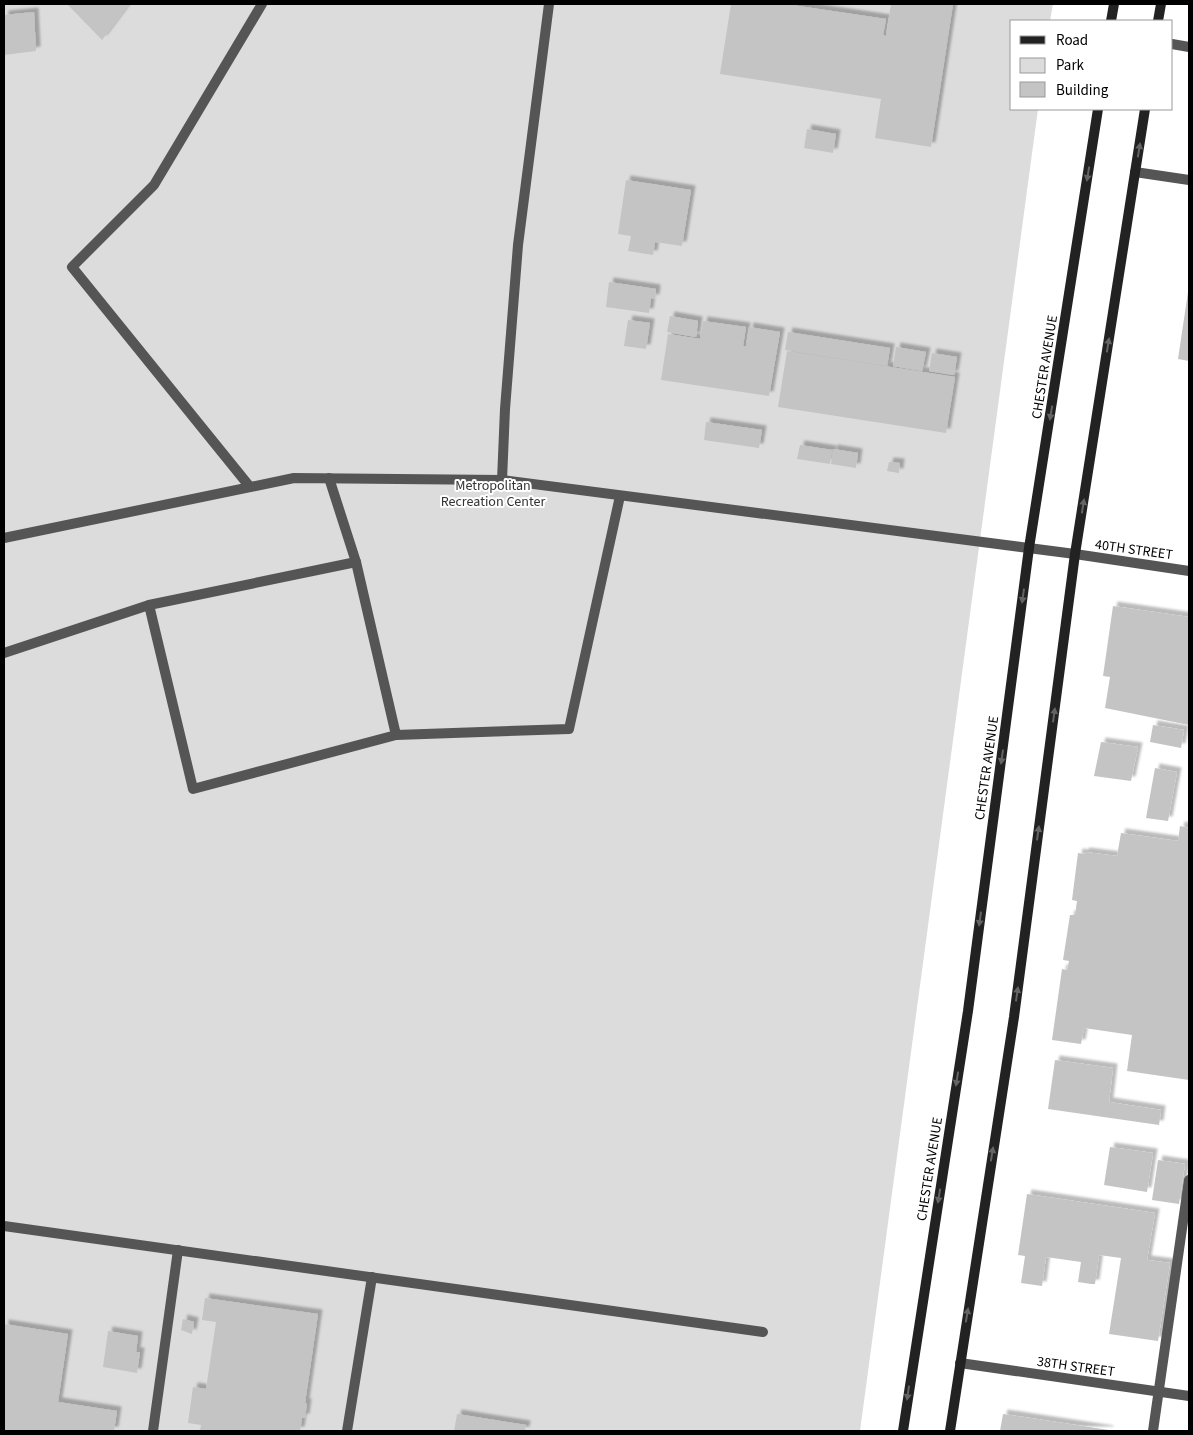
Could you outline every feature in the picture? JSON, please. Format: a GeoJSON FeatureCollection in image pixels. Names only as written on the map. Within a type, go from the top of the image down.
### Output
{"type":"FeatureCollection","features":[{"type":"Feature","properties":{"kind":"main road"},"geometry":{"type":"LineString","coordinates":[[1111,20],[1114,4]]}},
{"type":"Feature","properties":{"kind":"main road"},"geometry":{"type":"LineString","coordinates":[[1158,20],[1161,4]]}},
{"type":"Feature","properties":{"kind":"main road","name":"CHESTER AVENUE"},"geometry":{"type":"LineString","coordinates":[[903,1431],[968,1011],[1029,548],[1098,110]]}},
{"type":"Feature","properties":{"kind":"main road"},"geometry":{"type":"LineString","coordinates":[[950,1431],[1014,1018],[1075,554],[1145,110]]}},
{"type":"Feature","properties":{"kind":"street"},"geometry":{"type":"LineString","coordinates":[[250,487],[72,267],[154,185],[262,4]]}},
{"type":"Feature","properties":{"kind":"street"},"geometry":{"type":"LineString","coordinates":[[502,480],[505,409],[518,245],[549,4]]}},
{"type":"Feature","properties":{"kind":"street"},"geometry":{"type":"LineString","coordinates":[[1173,44],[1189,47]]}},
{"type":"Feature","properties":{"kind":"street"},"geometry":{"type":"LineString","coordinates":[[1135,172],[1189,180]]}},
{"type":"Feature","properties":{"kind":"street","name":"40TH STREET"},"geometry":{"type":"LineString","coordinates":[[4,538],[294,478],[502,480],[1075,554],[1189,571]]}},
{"type":"Feature","properties":{"kind":"street"},"geometry":{"type":"LineString","coordinates":[[329,478],[356,562],[396,736]]}},
{"type":"Feature","properties":{"kind":"street"},"geometry":{"type":"LineString","coordinates":[[149,605],[193,789],[396,736],[570,729],[620,496]]}},
{"type":"Feature","properties":{"kind":"street"},"geometry":{"type":"LineString","coordinates":[[4,653],[149,605],[356,562]]}},
{"type":"Feature","properties":{"kind":"street"},"geometry":{"type":"LineString","coordinates":[[1153,1431],[1189,1180]]}},
{"type":"Feature","properties":{"kind":"street"},"geometry":{"type":"LineString","coordinates":[[4,1226],[763,1332]]}},
{"type":"Feature","properties":{"kind":"street"},"geometry":{"type":"LineString","coordinates":[[152,1431],[178,1250]]}},
{"type":"Feature","properties":{"kind":"street"},"geometry":{"type":"LineString","coordinates":[[347,1431],[372,1277]]}},
{"type":"Feature","properties":{"kind":"street","name":"38TH STREET"},"geometry":{"type":"LineString","coordinates":[[960,1363],[1189,1396]]}},
{"type":"Feature","properties":{"kind":"green space","name":"Metropolitan Recreation Center"},"geometry":{"type":"Polygon","coordinates":[[[4,4],[1053,4],[1050,20],[1010,20],[1010,110],[1038,110],[860,1431],[4,1431],[4,4]]]}},
{"type":"Feature","properties":{"kind":"building"},"geometry":{"type":"Polygon","coordinates":[[[67,4],[129,4],[102,40],[67,4]]]}},
{"type":"Feature","properties":{"kind":"building"},"geometry":{"type":"Polygon","coordinates":[[[731,4],[785,4],[886,19],[883,35],[886,36],[891,4],[953,4],[931,147],[875,138],[881,99],[720,74],[731,4]]]}},
{"type":"Feature","properties":{"kind":"building"},"geometry":{"type":"Polygon","coordinates":[[[34,12],[36,51],[4,55],[4,15],[34,12]]]}},
{"type":"Feature","properties":{"kind":"building"},"geometry":{"type":"Polygon","coordinates":[[[807,129],[836,134],[833,153],[804,148],[807,129]]]}},
{"type":"Feature","properties":{"kind":"building"},"geometry":{"type":"Polygon","coordinates":[[[626,180],[691,190],[682,246],[655,242],[653,255],[628,251],[631,236],[618,234],[626,180]]]}},
{"type":"Feature","properties":{"kind":"building"},"geometry":{"type":"Polygon","coordinates":[[[609,282],[656,289],[655,299],[651,298],[649,313],[606,307],[609,282]]]}},
{"type":"Feature","properties":{"kind":"building"},"geometry":{"type":"Polygon","coordinates":[[[1189,292],[1189,361],[1178,359],[1189,292]]]}},
{"type":"Feature","properties":{"kind":"building"},"geometry":{"type":"Polygon","coordinates":[[[670,316],[698,321],[696,337],[667,332],[670,316]]]}},
{"type":"Feature","properties":{"kind":"building"},"geometry":{"type":"Polygon","coordinates":[[[628,320],[650,323],[646,349],[624,346],[628,320]]]}},
{"type":"Feature","properties":{"kind":"building"},"geometry":{"type":"Polygon","coordinates":[[[703,321],[746,327],[743,346],[746,346],[749,327],[780,332],[769,396],[661,380],[668,334],[700,339],[703,321]]]}},
{"type":"Feature","properties":{"kind":"building"},"geometry":{"type":"Polygon","coordinates":[[[788,332],[890,348],[887,366],[785,350],[788,332]]]}},
{"type":"Feature","properties":{"kind":"building"},"geometry":{"type":"Polygon","coordinates":[[[896,347],[926,352],[922,371],[893,366],[896,347]]]}},
{"type":"Feature","properties":{"kind":"building"},"geometry":{"type":"Polygon","coordinates":[[[787,351],[955,377],[946,433],[778,407],[787,351]]]}},
{"type":"Feature","properties":{"kind":"building"},"geometry":{"type":"Polygon","coordinates":[[[932,353],[957,357],[954,375],[929,371],[932,353]]]}},
{"type":"Feature","properties":{"kind":"building"},"geometry":{"type":"Polygon","coordinates":[[[706,422],[762,430],[759,448],[704,440],[706,422]]]}},
{"type":"Feature","properties":{"kind":"building"},"geometry":{"type":"Polygon","coordinates":[[[800,445],[832,450],[830,464],[797,459],[800,445]]]}},
{"type":"Feature","properties":{"kind":"building"},"geometry":{"type":"Polygon","coordinates":[[[833,449],[858,453],[856,468],[831,464],[833,449]]]}},
{"type":"Feature","properties":{"kind":"building"},"geometry":{"type":"Polygon","coordinates":[[[889,462],[900,463],[899,473],[887,471],[889,462]]]}},
{"type":"Feature","properties":{"kind":"building"},"geometry":{"type":"Polygon","coordinates":[[[1113,606],[1189,617],[1189,725],[1105,708],[1110,677],[1103,676],[1113,606]]]}},
{"type":"Feature","properties":{"kind":"building"},"geometry":{"type":"Polygon","coordinates":[[[1153,725],[1184,730],[1181,748],[1150,742],[1153,725]]]}},
{"type":"Feature","properties":{"kind":"building"},"geometry":{"type":"Polygon","coordinates":[[[1101,742],[1138,747],[1131,781],[1094,776],[1101,742]]]}},
{"type":"Feature","properties":{"kind":"building"},"geometry":{"type":"Polygon","coordinates":[[[1155,768],[1177,772],[1168,821],[1146,818],[1155,768]]]}},
{"type":"Feature","properties":{"kind":"building"},"geometry":{"type":"Polygon","coordinates":[[[1180,826],[1189,828],[1189,1080],[1127,1071],[1132,1035],[1084,1028],[1081,1044],[1052,1040],[1062,969],[1067,970],[1069,961],[1063,960],[1070,915],[1075,915],[1077,901],[1072,900],[1078,853],[1084,854],[1085,852],[1117,856],[1121,833],[1178,841],[1180,826]]]}},
{"type":"Feature","properties":{"kind":"building"},"geometry":{"type":"Polygon","coordinates":[[[1055,1060],[1113,1068],[1109,1102],[1161,1110],[1159,1125],[1048,1109],[1055,1060]]]}},
{"type":"Feature","properties":{"kind":"building"},"geometry":{"type":"Polygon","coordinates":[[[1110,1147],[1153,1153],[1147,1192],[1104,1185],[1110,1147]]]}},
{"type":"Feature","properties":{"kind":"building"},"geometry":{"type":"Polygon","coordinates":[[[1158,1160],[1185,1164],[1179,1204],[1152,1200],[1158,1160]]]}},
{"type":"Feature","properties":{"kind":"building"},"geometry":{"type":"Polygon","coordinates":[[[1027,1194],[1155,1213],[1147,1260],[1170,1263],[1158,1341],[1109,1334],[1121,1258],[1099,1255],[1095,1284],[1091,1284],[1078,1282],[1081,1262],[1046,1257],[1042,1286],[1021,1283],[1025,1256],[1018,1255],[1027,1194]]]}},
{"type":"Feature","properties":{"kind":"building"},"geometry":{"type":"Polygon","coordinates":[[[205,1298],[318,1314],[305,1403],[307,1403],[305,1418],[302,1418],[300,1431],[200,1431],[201,1425],[188,1423],[193,1387],[206,1389],[216,1322],[202,1320],[205,1298]]]}},
{"type":"Feature","properties":{"kind":"building"},"geometry":{"type":"Polygon","coordinates":[[[183,1319],[194,1322],[192,1334],[181,1330],[183,1319]]]}},
{"type":"Feature","properties":{"kind":"building"},"geometry":{"type":"Polygon","coordinates":[[[4,1324],[68,1334],[58,1402],[117,1411],[114,1431],[4,1431],[4,1324]]]}},
{"type":"Feature","properties":{"kind":"building"},"geometry":{"type":"Polygon","coordinates":[[[108,1331],[138,1336],[136,1352],[140,1352],[137,1373],[103,1367],[108,1331]]]}},
{"type":"Feature","properties":{"kind":"building"},"geometry":{"type":"Polygon","coordinates":[[[457,1414],[526,1425],[525,1431],[454,1431],[457,1414]]]}},
{"type":"Feature","properties":{"kind":"building"},"geometry":{"type":"Polygon","coordinates":[[[1003,1414],[1109,1430],[1109,1431],[1000,1431],[1003,1414]]]}}]}
